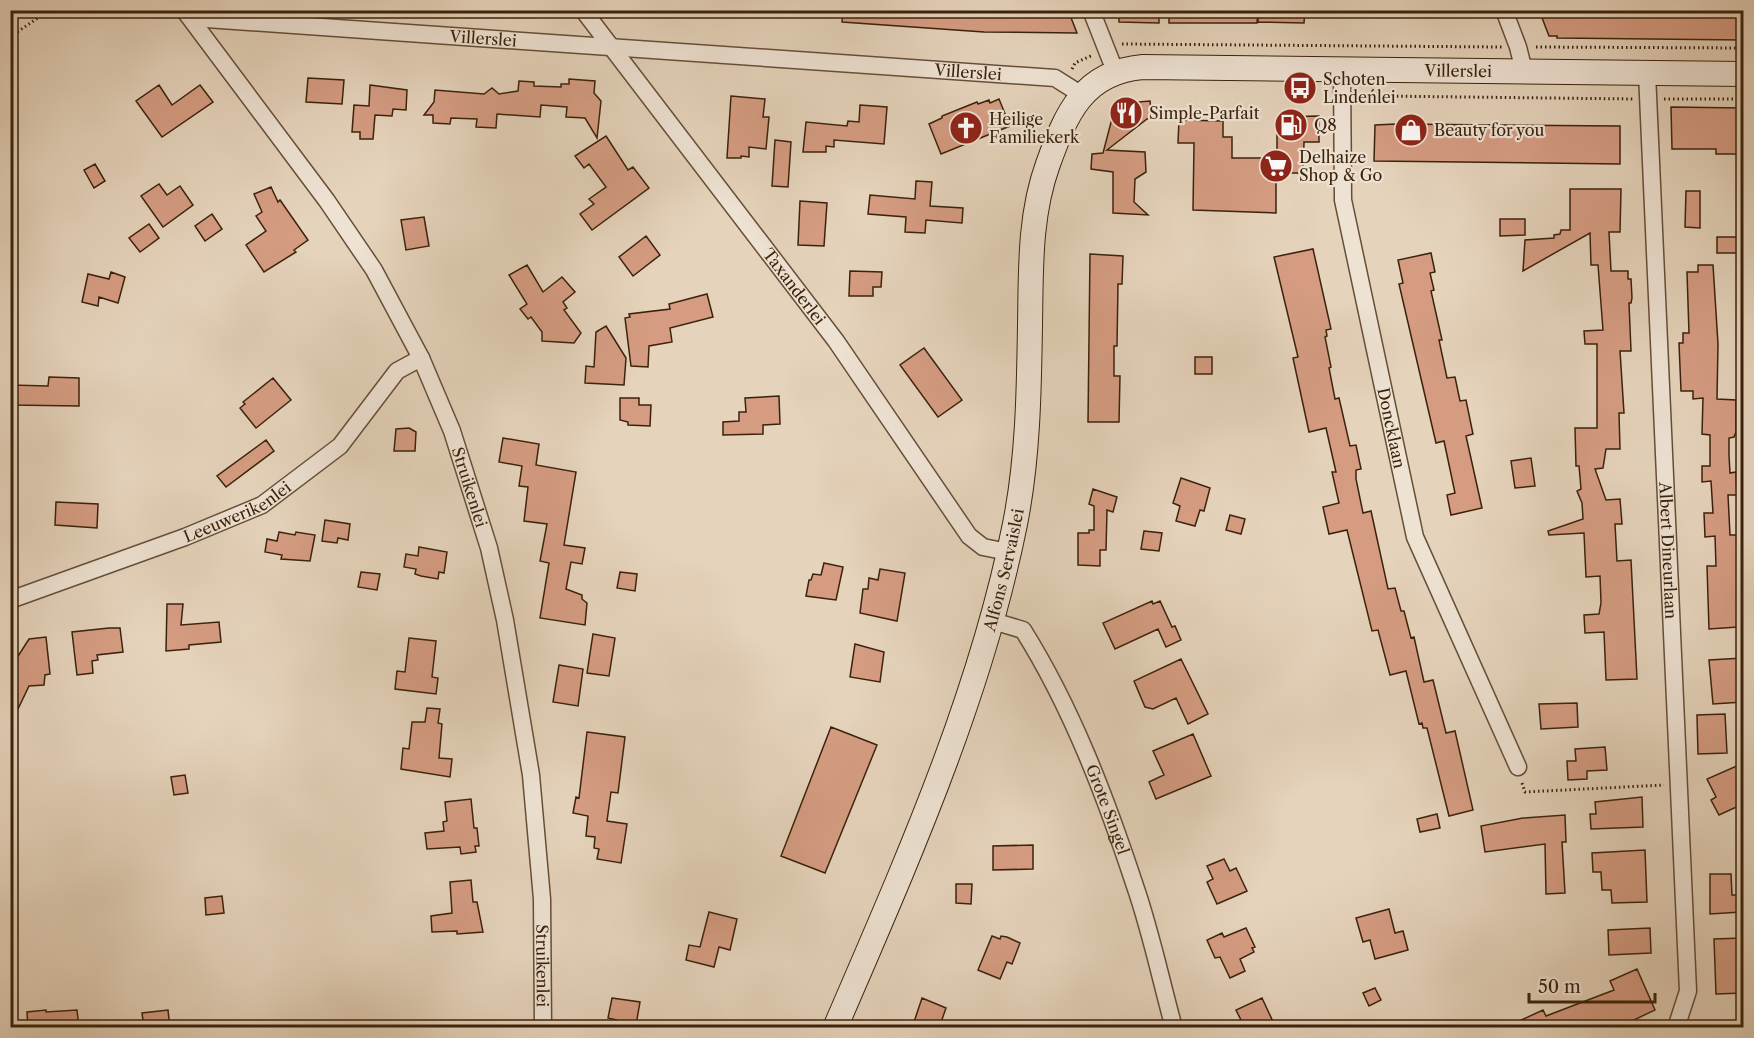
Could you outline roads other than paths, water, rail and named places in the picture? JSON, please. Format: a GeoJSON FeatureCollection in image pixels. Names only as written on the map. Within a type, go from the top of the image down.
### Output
{"type":"FeatureCollection","features":[{"type":"Feature","properties":{"kind":"street","name":"Taxanderlei"},"geometry":{"type":"LineString","coordinates":[[583,10],[836,341],[969,536],[983,547],[1008,552]]}},
{"type":"Feature","properties":{"kind":"street"},"geometry":{"type":"LineString","coordinates":[[1091,10],[1111,60]]}},
{"type":"Feature","properties":{"kind":"street"},"geometry":{"type":"LineString","coordinates":[[1503,10],[1518,47],[1524,71]]}},
{"type":"Feature","properties":{"kind":"street","name":"Villerslei"},"geometry":{"type":"LineString","coordinates":[[188,14],[1022,75],[1055,78],[1072,89],[1111,60],[1143,67],[1743,74]]}},
{"type":"Feature","properties":{"kind":"street","name":"Struikenlei"},"geometry":{"type":"LineString","coordinates":[[188,14],[327,201],[374,270],[421,358],[452,431],[489,548],[505,620],[531,774],[542,899],[543,1028]]}},
{"type":"Feature","properties":{"kind":"street","name":"Doncklaan"},"geometry":{"type":"LineString","coordinates":[[1342,69],[1343,200],[1415,537],[1518,766]]}},
{"type":"Feature","properties":{"kind":"street","name":"Albert Dineurlaan"},"geometry":{"type":"LineString","coordinates":[[1647,73],[1688,991],[1676,1028]]}},
{"type":"Feature","properties":{"kind":"street","name":"Alfons Servaislei"},"geometry":{"type":"LineString","coordinates":[[835,1028],[903,870],[993,621],[1015,524],[1026,438],[1031,266],[1035,213],[1072,89]]}},
{"type":"Feature","properties":{"kind":"street","name":"Leeuwerikenlei"},"geometry":{"type":"LineString","coordinates":[[10,600],[185,537],[262,505],[340,446],[397,371],[421,358]]}},
{"type":"Feature","properties":{"kind":"street","name":"Grote Singel"},"geometry":{"type":"LineString","coordinates":[[993,621],[1023,630],[1047,669],[1066,710],[1136,887],[1174,1028]]}},
{"type":"Feature","properties":{"kind":"place","name":"Schoten Lindenlei"},"geometry":{"type":"Point","coordinates":[1300,88]}},
{"type":"Feature","properties":{"kind":"place","name":"Simple-Parfait"},"geometry":{"type":"Point","coordinates":[1126,113]}},
{"type":"Feature","properties":{"kind":"place","name":"Q8"},"geometry":{"type":"Point","coordinates":[1291,125]}},
{"type":"Feature","properties":{"kind":"place","name":"Heilige Familiekerk"},"geometry":{"type":"Point","coordinates":[966,128]}},
{"type":"Feature","properties":{"kind":"place","name":"Beauty for you"},"geometry":{"type":"Point","coordinates":[1411,130]}},
{"type":"Feature","properties":{"kind":"place","name":"Delhaize Shop & Go"},"geometry":{"type":"Point","coordinates":[1276,166]}}]}
